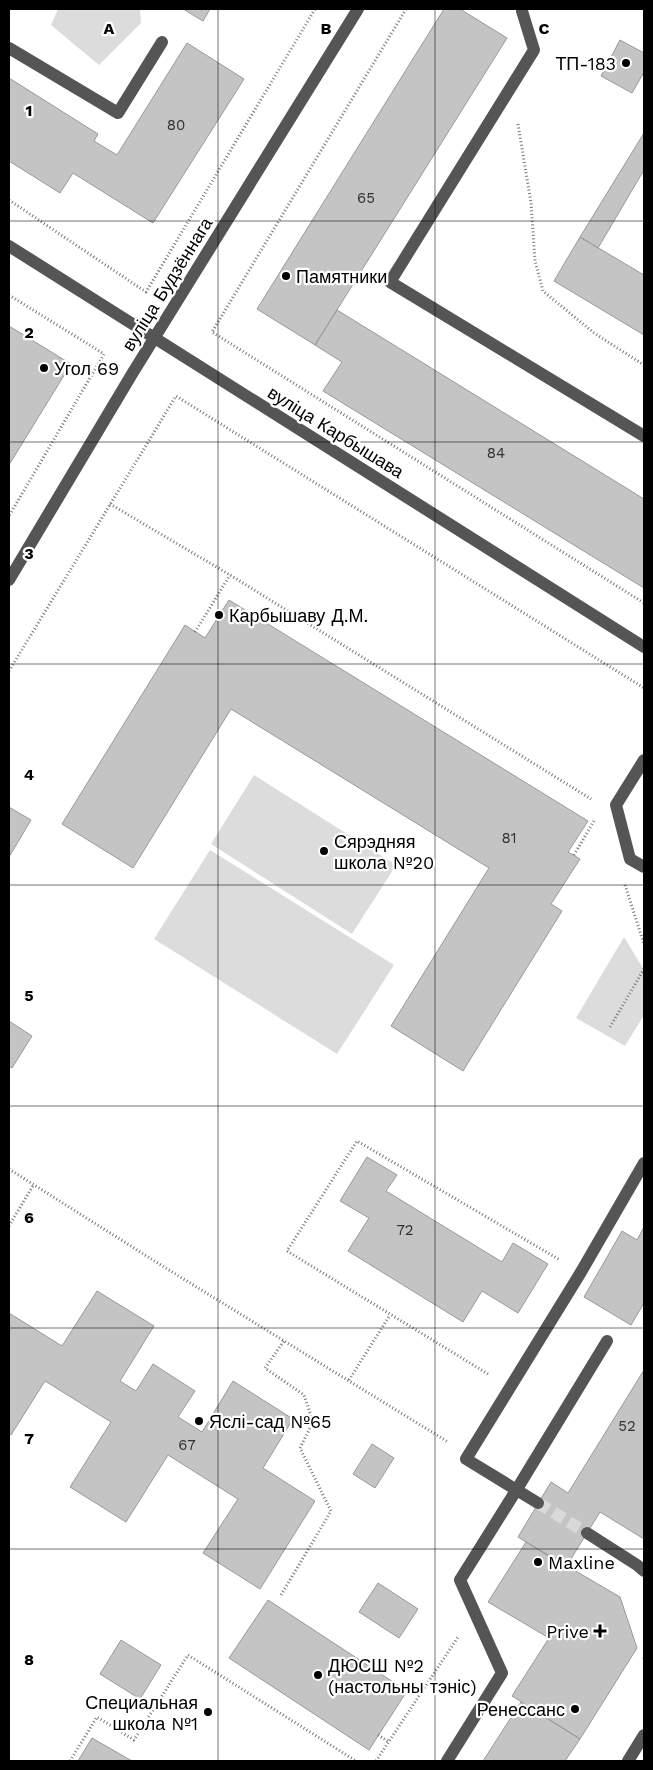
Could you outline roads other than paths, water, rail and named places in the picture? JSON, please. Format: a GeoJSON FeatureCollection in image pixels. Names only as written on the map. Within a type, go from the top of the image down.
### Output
{"type":"FeatureCollection","features":[{"type":"Feature","properties":{"kind":"street","name":"вуліца Будзённага"},"geometry":{"type":"LineString","coordinates":[[9,580],[154,338],[358,9]]}},
{"type":"Feature","properties":{"kind":"street"},"geometry":{"type":"LineString","coordinates":[[522,9],[534,50],[390,282],[644,436]]}},
{"type":"Feature","properties":{"kind":"street"},"geometry":{"type":"LineString","coordinates":[[9,48],[118,113],[162,42]]}},
{"type":"Feature","properties":{"kind":"street","name":"вуліца Карбышава"},"geometry":{"type":"LineString","coordinates":[[9,246],[644,647]]}},
{"type":"Feature","properties":{"kind":"street"},"geometry":{"type":"LineString","coordinates":[[644,760],[616,805],[630,858],[644,867]]}},
{"type":"Feature","properties":{"kind":"street"},"geometry":{"type":"LineString","coordinates":[[538,1503],[467,1456],[581,1272],[644,1163]]}},
{"type":"Feature","properties":{"kind":"street"},"geometry":{"type":"LineString","coordinates":[[446,1761],[502,1673],[460,1580],[608,1341]]}},
{"type":"Feature","properties":{"kind":"street"},"geometry":{"type":"LineString","coordinates":[[587,1533],[637,1564],[644,1571]]}},
{"type":"Feature","properties":{"kind":"street"},"geometry":{"type":"LineString","coordinates":[[628,1761],[644,1734]]}},
{"type":"Feature","properties":{"kind":"tunnel"},"geometry":{"type":"LineString","coordinates":[[538,1503],[587,1533]]}},
{"type":"Feature","properties":{"kind":"place","name":"ТП-183"},"geometry":{"type":"Point","coordinates":[626,63]}},
{"type":"Feature","properties":{"kind":"place","name":"Памятники"},"geometry":{"type":"Point","coordinates":[286,276]}},
{"type":"Feature","properties":{"kind":"place","name":"Угол 69"},"geometry":{"type":"Point","coordinates":[44,368]}},
{"type":"Feature","properties":{"kind":"place","name":"Карбышаву Д.М."},"geometry":{"type":"Point","coordinates":[219,615]}},
{"type":"Feature","properties":{"kind":"place","name":"Сярэдняя школа №20"},"geometry":{"type":"Point","coordinates":[324,851]}},
{"type":"Feature","properties":{"kind":"place","name":"Яслі-сад №65"},"geometry":{"type":"Point","coordinates":[199,1421]}},
{"type":"Feature","properties":{"kind":"place","name":"Maxline"},"geometry":{"type":"Point","coordinates":[538,1562]}},
{"type":"Feature","properties":{"kind":"place","name":"Prive"},"geometry":{"type":"Point","coordinates":[600,1631]}},
{"type":"Feature","properties":{"kind":"place","name":"ДЮСШ №2 (настольны тэніс)"},"geometry":{"type":"Point","coordinates":[318,1675]}},
{"type":"Feature","properties":{"kind":"place","name":"Ренессанс"},"geometry":{"type":"Point","coordinates":[575,1709]}},
{"type":"Feature","properties":{"kind":"place","name":"Специальная школа №1"},"geometry":{"type":"Point","coordinates":[208,1712]}}]}
